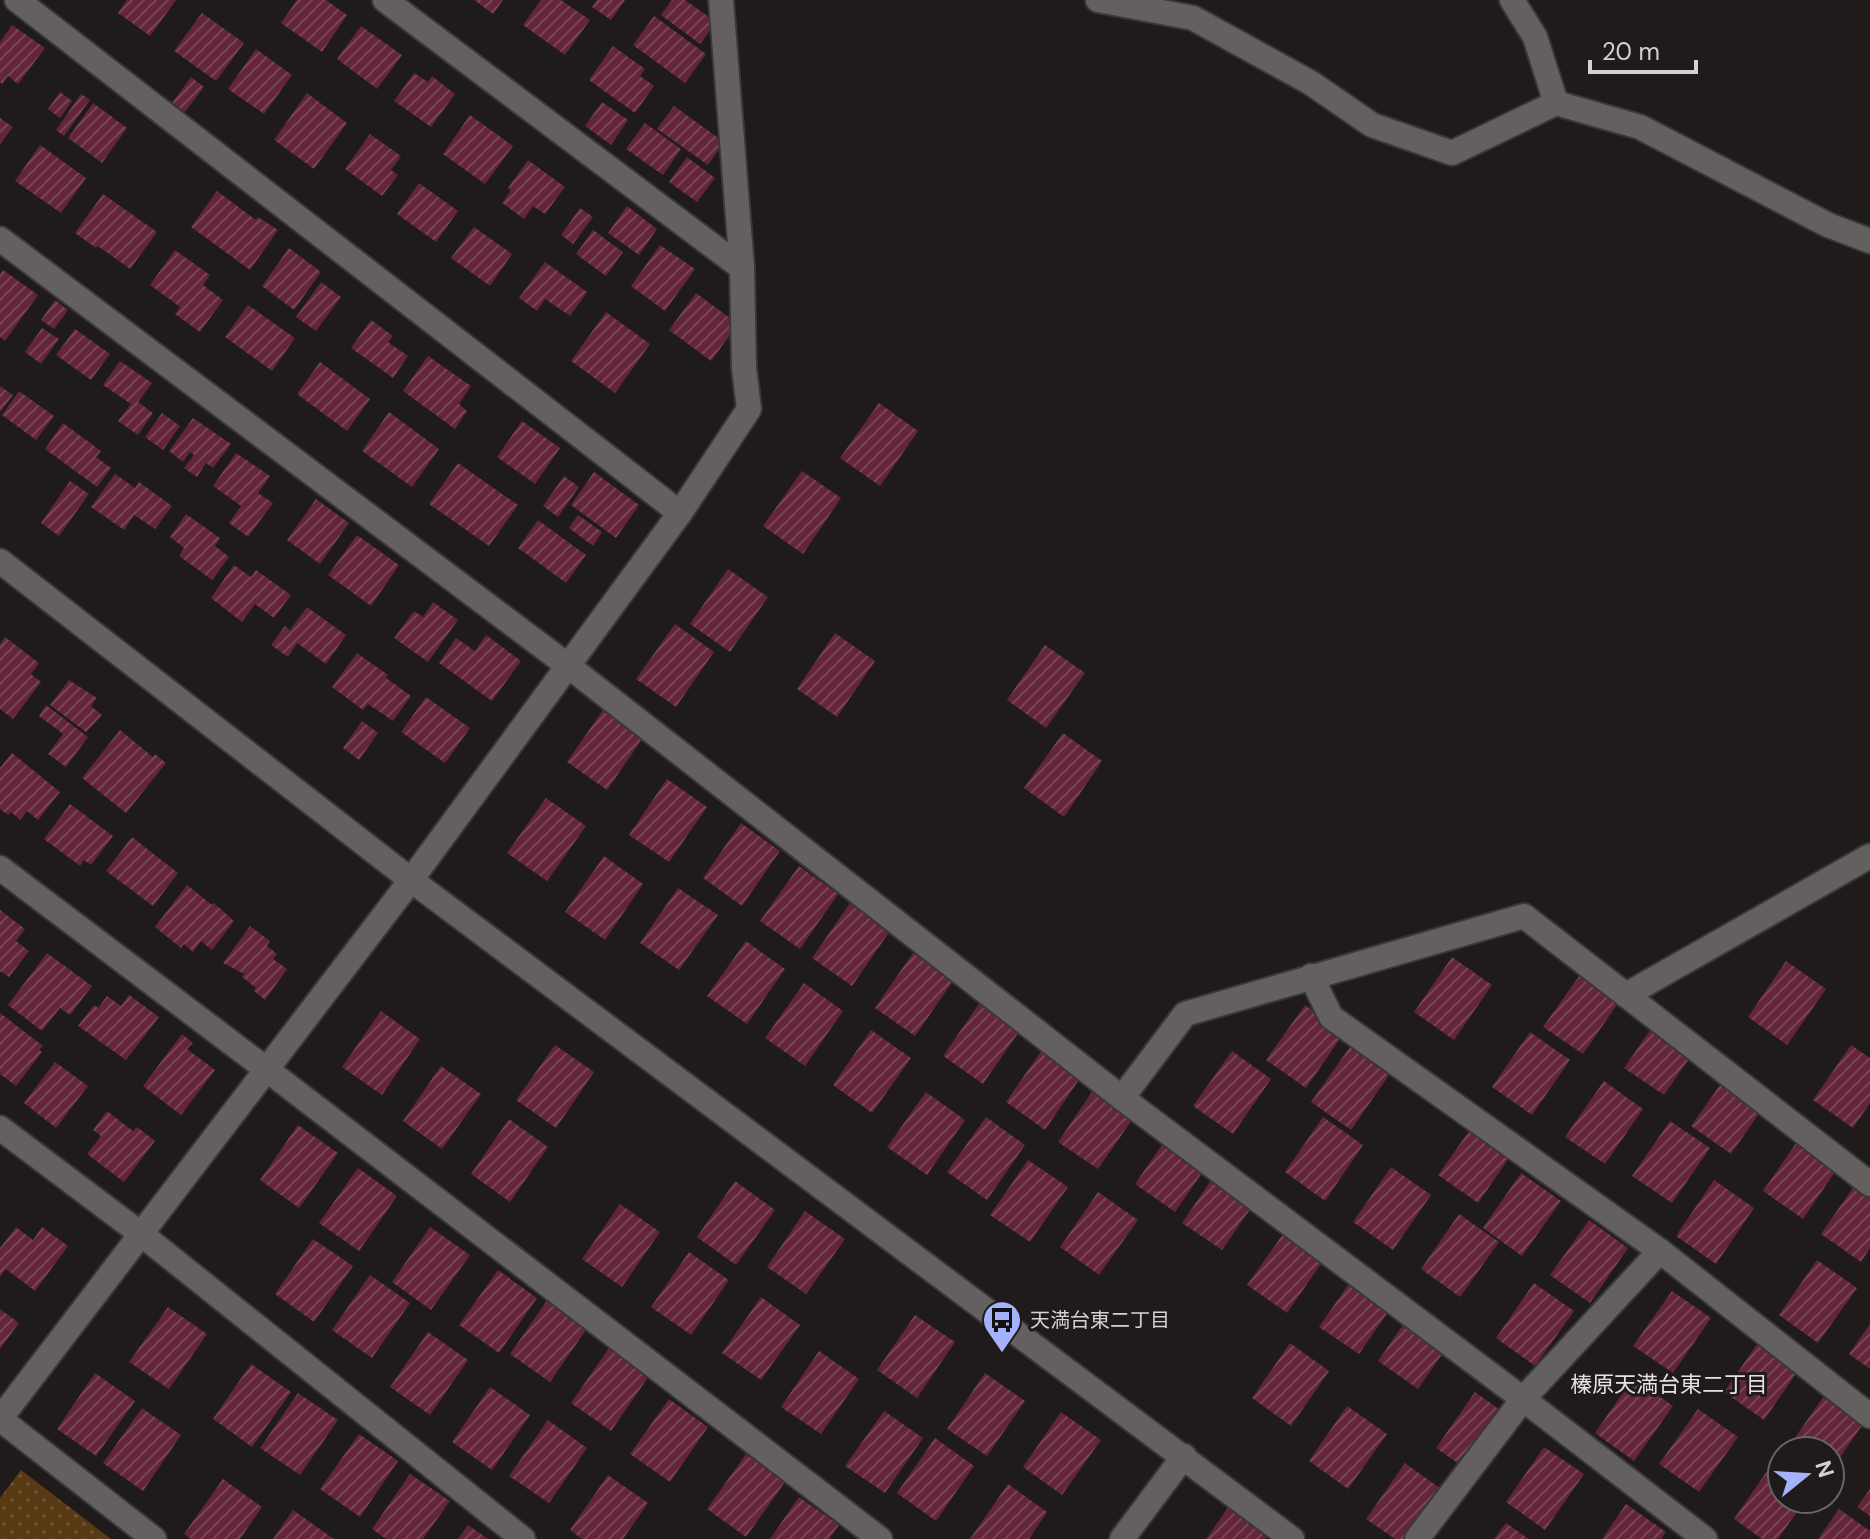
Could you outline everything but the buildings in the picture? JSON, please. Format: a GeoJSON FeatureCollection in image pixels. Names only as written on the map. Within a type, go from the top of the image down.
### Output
{"type":"FeatureCollection","features":[{"type":"Feature","properties":{"kind":"street"},"geometry":{"type":"LineString","coordinates":[[17,0],[680,513]]}},
{"type":"Feature","properties":{"kind":"street"},"geometry":{"type":"LineString","coordinates":[[385,0],[742,268]]}},
{"type":"Feature","properties":{"kind":"street"},"geometry":{"type":"LineString","coordinates":[[154,1539],[0,1419],[411,880],[680,513],[749,409],[744,368],[742,268],[721,0]]}},
{"type":"Feature","properties":{"kind":"street"},"geometry":{"type":"LineString","coordinates":[[1098,0],[1193,18],[1311,83],[1372,125],[1452,153],[1556,103],[1640,127],[1828,225],[1870,241]]}},
{"type":"Feature","properties":{"kind":"street"},"geometry":{"type":"LineString","coordinates":[[1512,0],[1535,37],[1556,103]]}},
{"type":"Feature","properties":{"kind":"street"},"geometry":{"type":"LineString","coordinates":[[0,239],[567,665],[1122,1098],[1705,1539]]}},
{"type":"Feature","properties":{"kind":"street"},"geometry":{"type":"LineString","coordinates":[[0,561],[411,880],[1292,1539]]}},
{"type":"Feature","properties":{"kind":"street"},"geometry":{"type":"LineString","coordinates":[[1626,995],[1870,856]]}},
{"type":"Feature","properties":{"kind":"street"},"geometry":{"type":"LineString","coordinates":[[0,868],[880,1539]]}},
{"type":"Feature","properties":{"kind":"street"},"geometry":{"type":"LineString","coordinates":[[1122,1098],[1185,1014],[1524,916],[1870,1184]]}},
{"type":"Feature","properties":{"kind":"street"},"geometry":{"type":"LineString","coordinates":[[1311,976],[1331,1017],[1660,1251],[1870,1416]]}},
{"type":"Feature","properties":{"kind":"street"},"geometry":{"type":"LineString","coordinates":[[0,1128],[141,1234],[523,1539]]}},
{"type":"Feature","properties":{"kind":"street"},"geometry":{"type":"LineString","coordinates":[[1417,1539],[1523,1399],[1660,1251]]}},
{"type":"Feature","properties":{"kind":"street"},"geometry":{"type":"LineString","coordinates":[[1122,1539],[1184,1456]]}},
{"type":"Feature","properties":{"kind":"shaded area"},"geometry":{"type":"Polygon","coordinates":[[[21,1470],[111,1539],[0,1539],[0,1498],[21,1470]]]}},
{"type":"Feature","properties":{"kind":"place","name":"天満台東二丁目"},"geometry":{"type":"Point","coordinates":[1002,1354]}},
{"type":"Feature","properties":{"kind":"district","name":"榛原天満台東二丁目"},"geometry":{"type":"Point","coordinates":[1669,1384]}}]}
